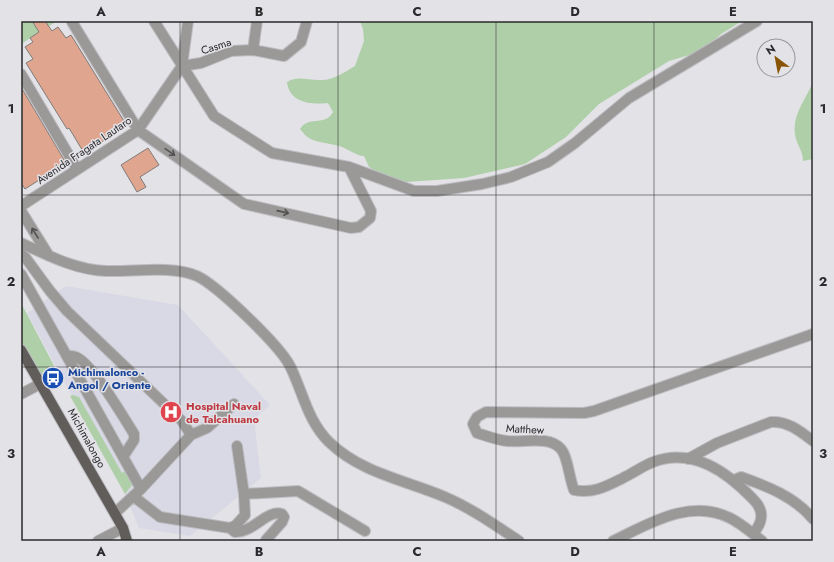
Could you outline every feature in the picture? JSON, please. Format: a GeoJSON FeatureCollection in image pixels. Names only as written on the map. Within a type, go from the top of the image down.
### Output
{"type":"FeatureCollection","features":[{"type":"Feature","properties":{"kind":"main road","name":"Michimalongo"},"geometry":{"type":"LineString","coordinates":[[21,350],[42,383],[115,512],[123,528],[127,541]]}},
{"type":"Feature","properties":{"kind":"street"},"geometry":{"type":"LineString","coordinates":[[154,21],[214,116],[272,153],[348,167],[414,191],[437,191],[482,184],[511,177],[548,162],[575,143],[629,98],[757,21]]}},
{"type":"Feature","properties":{"kind":"street","name":"Avenida Fragata Lautaro"},"geometry":{"type":"LineString","coordinates":[[21,206],[138,130],[182,66],[188,21]]}},
{"type":"Feature","properties":{"kind":"street"},"geometry":{"type":"LineString","coordinates":[[253,50],[257,21]]}},
{"type":"Feature","properties":{"kind":"street","name":"Casma"},"geometry":{"type":"LineString","coordinates":[[182,66],[201,63],[231,51],[253,50],[284,56],[301,42],[307,21]]}},
{"type":"Feature","properties":{"kind":"street"},"geometry":{"type":"LineString","coordinates":[[72,22],[138,130],[244,204],[351,228],[359,227],[370,218],[371,211],[348,167]]}},
{"type":"Feature","properties":{"kind":"street"},"geometry":{"type":"LineString","coordinates":[[21,74],[77,169]]}},
{"type":"Feature","properties":{"kind":"street"},"geometry":{"type":"LineString","coordinates":[[21,211],[49,256]]}},
{"type":"Feature","properties":{"kind":"street"},"geometry":{"type":"LineString","coordinates":[[21,243],[49,256],[90,269],[105,271],[163,271],[197,276],[226,298],[282,353],[289,365],[309,414],[329,442],[362,466],[446,498],[479,515],[519,541]]}},
{"type":"Feature","properties":{"kind":"street"},"geometry":{"type":"LineString","coordinates":[[21,254],[25,257],[67,311],[182,421],[191,435]]}},
{"type":"Feature","properties":{"kind":"street"},"geometry":{"type":"LineString","coordinates":[[21,274],[141,489]]}},
{"type":"Feature","properties":{"kind":"street","name":"Matthew"},"geometry":{"type":"LineString","coordinates":[[753,534],[762,520],[761,510],[734,480],[708,464],[688,459],[654,462],[605,487],[584,492],[574,490],[569,479],[568,462],[561,449],[550,442],[507,441],[477,434],[473,424],[477,417],[486,412],[589,412],[813,334]]}},
{"type":"Feature","properties":{"kind":"street"},"geometry":{"type":"LineString","coordinates":[[66,356],[76,357],[87,365],[134,434],[134,440],[123,457]]}},
{"type":"Feature","properties":{"kind":"street"},"geometry":{"type":"LineString","coordinates":[[21,394],[42,383]]}},
{"type":"Feature","properties":{"kind":"street"},"geometry":{"type":"LineString","coordinates":[[115,512],[141,489],[191,435],[206,428],[234,404]]}},
{"type":"Feature","properties":{"kind":"street"},"geometry":{"type":"LineString","coordinates":[[688,459],[717,443],[771,422],[779,421],[788,424],[813,440]]}},
{"type":"Feature","properties":{"kind":"street"},"geometry":{"type":"LineString","coordinates":[[230,528],[236,525],[245,515],[244,494],[237,446]]}},
{"type":"Feature","properties":{"kind":"street"},"geometry":{"type":"LineString","coordinates":[[734,480],[742,477],[777,492],[802,507],[813,519]]}},
{"type":"Feature","properties":{"kind":"street"},"geometry":{"type":"LineString","coordinates":[[244,494],[298,491],[365,531]]}},
{"type":"Feature","properties":{"kind":"street"},"geometry":{"type":"LineString","coordinates":[[133,496],[160,516],[230,528],[235,532],[241,533],[260,523],[271,514],[282,514],[284,517],[282,522],[266,540]]}},
{"type":"Feature","properties":{"kind":"street"},"geometry":{"type":"LineString","coordinates":[[613,541],[656,520],[672,514],[704,510],[732,519],[762,541]]}},
{"type":"Feature","properties":{"kind":"street"},"geometry":{"type":"LineString","coordinates":[[98,541],[123,528]]}},
{"type":"Feature","properties":{"kind":"shaded area","name":"Hospital Naval de Talcahuano"},"geometry":{"type":"Polygon","coordinates":[[[66,286],[178,305],[270,405],[254,419],[261,478],[190,536],[139,528],[125,494],[27,313],[66,286]]]}},
{"type":"Feature","properties":{"kind":"green space"},"geometry":{"type":"Polygon","coordinates":[[[21,21],[57,21],[21,44],[21,21]]]}},
{"type":"Feature","properties":{"kind":"green space"},"geometry":{"type":"Polygon","coordinates":[[[360,21],[742,21],[721,34],[709,45],[696,53],[669,61],[599,104],[566,137],[525,164],[464,178],[406,182],[381,175],[369,167],[364,156],[358,155],[339,146],[312,140],[300,129],[312,121],[326,119],[333,112],[328,103],[315,104],[302,101],[297,98],[292,94],[287,82],[296,79],[326,80],[355,66],[364,41],[363,29],[360,21]]]}},
{"type":"Feature","properties":{"kind":"green space"},"geometry":{"type":"Polygon","coordinates":[[[813,82],[813,159],[803,161],[796,138],[795,127],[800,107],[813,82]]]}},
{"type":"Feature","properties":{"kind":"green space"},"geometry":{"type":"Polygon","coordinates":[[[21,303],[60,377],[52,382],[40,374],[21,342],[21,303]]]}},
{"type":"Feature","properties":{"kind":"green space"},"geometry":{"type":"Polygon","coordinates":[[[73,395],[79,397],[122,473],[127,470],[133,484],[125,494],[70,396],[73,395]]]}},
{"type":"Feature","properties":{"kind":"building"},"geometry":{"type":"Polygon","coordinates":[[[32,21],[45,21],[52,31],[58,27],[66,38],[71,35],[127,126],[84,153],[69,128],[67,129],[26,63],[33,59],[25,47],[33,42],[30,38],[39,32],[32,21]]]}},
{"type":"Feature","properties":{"kind":"building"},"geometry":{"type":"Polygon","coordinates":[[[21,87],[66,163],[25,189],[21,183],[21,87]]]}},
{"type":"Feature","properties":{"kind":"building"},"geometry":{"type":"Polygon","coordinates":[[[148,148],[159,165],[140,177],[146,187],[137,192],[121,165],[148,148]]]}},
{"type":"Feature","properties":{"kind":"place","name":"Michimalonco - Angol / Oriente"},"geometry":{"type":"Point","coordinates":[53,378]}},
{"type":"Feature","properties":{"kind":"place","name":"Hospital Naval de Talcahuano"},"geometry":{"type":"Point","coordinates":[171,412]}}]}
